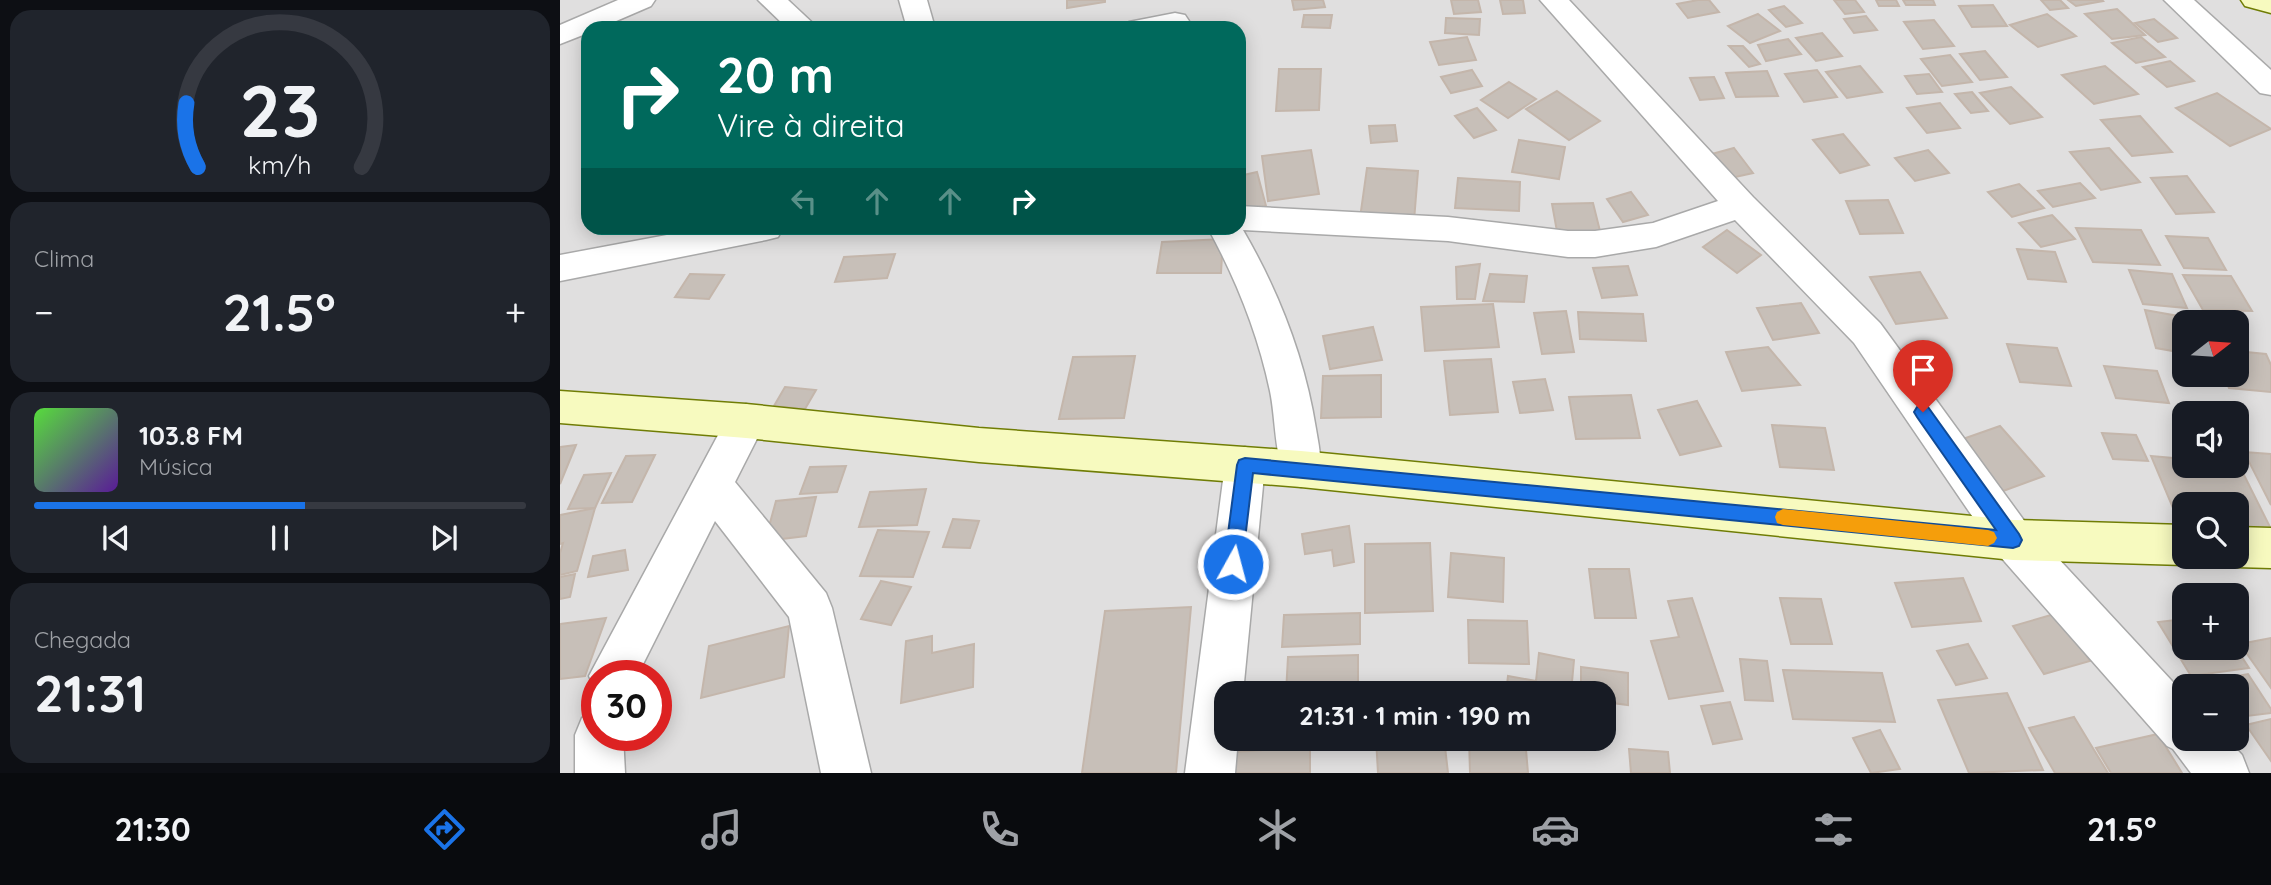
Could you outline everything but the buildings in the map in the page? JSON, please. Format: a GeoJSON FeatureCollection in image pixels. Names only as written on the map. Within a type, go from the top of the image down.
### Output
{"type":"FeatureCollection","features":[{"type":"Feature","properties":{"kind":"street"},"geometry":{"type":"LineString","coordinates":[[592,21],[641,0]]}},
{"type":"Feature","properties":{"kind":"street"},"geometry":{"type":"LineString","coordinates":[[772,0],[796,21]]}},
{"type":"Feature","properties":{"kind":"street"},"geometry":{"type":"LineString","coordinates":[[913,0],[919,21]]}},
{"type":"Feature","properties":{"kind":"street"},"geometry":{"type":"LineString","coordinates":[[1554,0],[1741,205],[1867,333],[2013,540],[2172,716]]}},
{"type":"Feature","properties":{"kind":"street"},"geometry":{"type":"LineString","coordinates":[[2178,0],[2271,86]]}},
{"type":"Feature","properties":{"kind":"street"},"geometry":{"type":"LineString","coordinates":[[2255,0],[2271,5]]}},
{"type":"Feature","properties":{"kind":"street"},"geometry":{"type":"LineString","coordinates":[[560,35],[581,26]]}},
{"type":"Feature","properties":{"kind":"street"},"geometry":{"type":"LineString","coordinates":[[1246,218],[1448,229],[1568,244],[1595,244],[1656,235],[1741,205]]}},
{"type":"Feature","properties":{"kind":"street"},"geometry":{"type":"LineString","coordinates":[[560,268],[730,235]]}},
{"type":"Feature","properties":{"kind":"street"},"geometry":{"type":"LineString","coordinates":[[1229,235],[1243,258],[1271,328],[1287,380],[1301,469]]}},
{"type":"Feature","properties":{"kind":"street"},"geometry":{"type":"LineString","coordinates":[[560,407],[747,421],[979,445],[1301,469],[2013,540],[2172,545]]}},
{"type":"Feature","properties":{"kind":"street"},"geometry":{"type":"LineString","coordinates":[[621,660],[747,421]]}},
{"type":"Feature","properties":{"kind":"street"},"geometry":{"type":"LineString","coordinates":[[1210,773],[1245,465]]}},
{"type":"Feature","properties":{"kind":"street"},"geometry":{"type":"LineString","coordinates":[[713,486],[810,608],[846,773]]}},
{"type":"Feature","properties":{"kind":"street"},"geometry":{"type":"LineString","coordinates":[[2249,547],[2271,548]]}},
{"type":"Feature","properties":{"kind":"street"},"geometry":{"type":"LineString","coordinates":[[599,751],[600,773]]}},
{"type":"Feature","properties":{"kind":"street"},"geometry":{"type":"LineString","coordinates":[[2205,751],[2224,773]]}},
{"type":"Feature","properties":{"kind":"shaded area"},"geometry":{"type":"Polygon","coordinates":[[[560,0],[2271,0],[2271,773],[560,773],[560,0]]]}},
{"type":"Feature","properties":{"kind":"slow traffic"},"geometry":{"type":"LineString","coordinates":[[1783,517],[1988,538]]}},
{"type":"Feature","properties":{"kind":"route"},"geometry":{"type":"LineString","coordinates":[[1233,564],[1245,465],[2013,540],[1923,412]]}}]}
